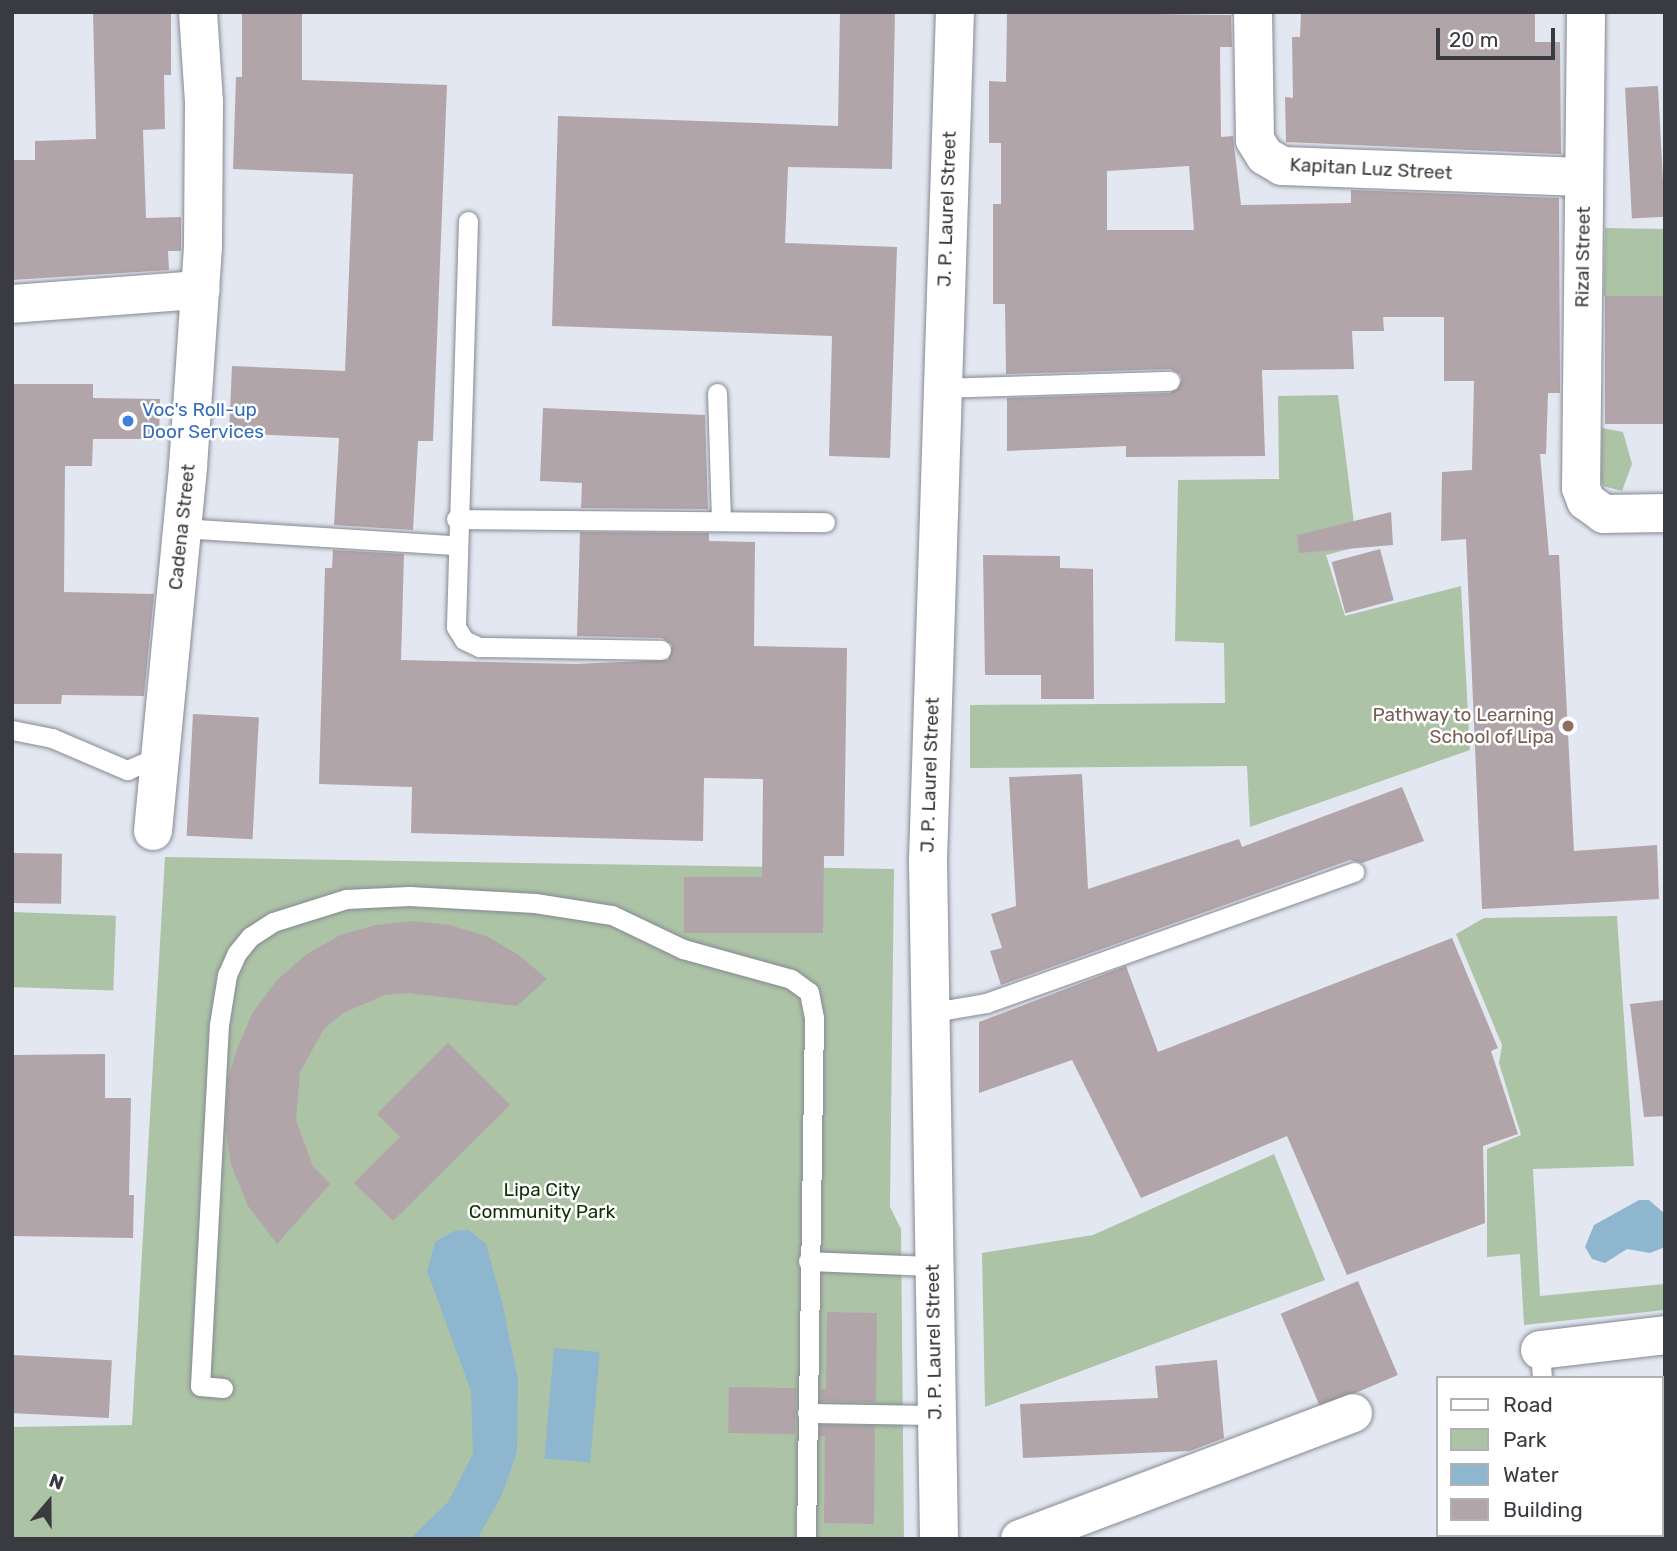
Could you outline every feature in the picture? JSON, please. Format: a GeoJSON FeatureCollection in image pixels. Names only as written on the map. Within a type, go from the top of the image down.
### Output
{"type":"FeatureCollection","features":[{"type":"Feature","properties":{"kind":"street","name":"Cadena Street"},"geometry":{"type":"LineString","coordinates":[[153,831],[182,528],[200,290],[205,157],[198,12]]}},
{"type":"Feature","properties":{"kind":"street","name":"J. P. Laurel Street"},"geometry":{"type":"LineString","coordinates":[[939,1539],[928,1013],[941,388],[955,12]]}},
{"type":"Feature","properties":{"kind":"street","name":"Kapitan Luz Street"},"geometry":{"type":"LineString","coordinates":[[1253,12],[1255,140],[1265,156],[1282,166],[1584,177]]}},
{"type":"Feature","properties":{"kind":"street","name":"Rizal Street"},"geometry":{"type":"LineString","coordinates":[[1586,12],[1581,488],[1586,501],[1604,514],[1665,513]]}},
{"type":"Feature","properties":{"kind":"street"},"geometry":{"type":"LineString","coordinates":[[12,304],[200,290]]}},
{"type":"Feature","properties":{"kind":"street"},"geometry":{"type":"LineString","coordinates":[[1541,1364],[1665,1335]]}},
{"type":"Feature","properties":{"kind":"street"},"geometry":{"type":"LineString","coordinates":[[1020,1539],[1353,1413]]}},
{"type":"Feature","properties":{"kind":"lane"},"geometry":{"type":"LineString","coordinates":[[468,221],[456,519],[456,627],[464,640],[479,647],[661,650]]}},
{"type":"Feature","properties":{"kind":"lane"},"geometry":{"type":"LineString","coordinates":[[941,388],[1170,381]]}},
{"type":"Feature","properties":{"kind":"lane"},"geometry":{"type":"LineString","coordinates":[[717,393],[721,521]]}},
{"type":"Feature","properties":{"kind":"lane"},"geometry":{"type":"LineString","coordinates":[[456,519],[825,522]]}},
{"type":"Feature","properties":{"kind":"lane"},"geometry":{"type":"LineString","coordinates":[[182,528],[456,545]]}},
{"type":"Feature","properties":{"kind":"lane"},"geometry":{"type":"LineString","coordinates":[[12,730],[52,738],[127,770],[158,757]]}},
{"type":"Feature","properties":{"kind":"lane"},"geometry":{"type":"LineString","coordinates":[[928,1013],[986,1003],[1354,872]]}},
{"type":"Feature","properties":{"kind":"lane"},"geometry":{"type":"LineString","coordinates":[[223,1388],[200,1386],[222,994],[237,953],[250,937],[286,916],[324,903],[409,896],[584,909],[625,920],[712,959],[801,984],[809,992],[814,1018],[808,1261],[806,1539]]}},
{"type":"Feature","properties":{"kind":"lane"},"geometry":{"type":"LineString","coordinates":[[808,1261],[933,1266]]}},
{"type":"Feature","properties":{"kind":"lane"},"geometry":{"type":"LineString","coordinates":[[807,1413],[936,1415]]}},
{"type":"Feature","properties":{"kind":"green space"},"geometry":{"type":"Polygon","coordinates":[[[1605,228],[1665,229],[1664,297],[1604,296],[1605,228]]]}},
{"type":"Feature","properties":{"kind":"green space"},"geometry":{"type":"Polygon","coordinates":[[[1338,395],[1357,547],[1326,555],[1345,616],[1461,586],[1470,750],[1250,827],[1247,766],[970,768],[970,705],[1225,703],[1224,643],[1175,641],[1178,480],[1279,479],[1278,396],[1338,395]]]}},
{"type":"Feature","properties":{"kind":"green space"},"geometry":{"type":"Polygon","coordinates":[[[1602,428],[1623,432],[1632,464],[1622,491],[1603,486],[1601,480],[1602,428]]]}},
{"type":"Feature","properties":{"kind":"green space","name":"Lipa City Community Park"},"geometry":{"type":"Polygon","coordinates":[[[165,857],[894,869],[890,1207],[901,1229],[904,1539],[12,1539],[12,1427],[132,1425],[165,857]]]}},
{"type":"Feature","properties":{"kind":"green space"},"geometry":{"type":"Polygon","coordinates":[[[12,912],[116,916],[113,991],[12,987],[12,912]]]}},
{"type":"Feature","properties":{"kind":"green space"},"geometry":{"type":"Polygon","coordinates":[[[1617,916],[1634,1166],[1533,1169],[1540,1296],[1665,1284],[1665,1310],[1524,1325],[1520,1254],[1487,1257],[1487,1149],[1521,1135],[1499,1063],[1502,1045],[1456,934],[1484,918],[1617,916]]]}},
{"type":"Feature","properties":{"kind":"green space"},"geometry":{"type":"Polygon","coordinates":[[[1274,1154],[1325,1280],[985,1407],[982,1253],[1093,1235],[1274,1154]]]}},
{"type":"Feature","properties":{"kind":"water"},"geometry":{"type":"Polygon","coordinates":[[[1639,1200],[1649,1200],[1665,1214],[1665,1247],[1650,1253],[1627,1249],[1605,1263],[1592,1259],[1585,1247],[1594,1225],[1639,1200]]]}},
{"type":"Feature","properties":{"kind":"water"},"geometry":{"type":"Polygon","coordinates":[[[469,1230],[486,1244],[502,1302],[518,1380],[517,1452],[502,1495],[477,1539],[410,1539],[448,1502],[473,1454],[471,1391],[427,1271],[435,1242],[454,1231],[469,1230]]]}},
{"type":"Feature","properties":{"kind":"water"},"geometry":{"type":"Polygon","coordinates":[[[554,1348],[600,1352],[590,1463],[544,1459],[554,1348]]]}},
{"type":"Feature","properties":{"kind":"building"},"geometry":{"type":"Polygon","coordinates":[[[93,12],[171,12],[171,75],[164,75],[165,129],[143,130],[146,218],[181,217],[181,251],[168,251],[169,270],[12,280],[12,160],[35,160],[35,141],[96,139],[93,12]]]}},
{"type":"Feature","properties":{"kind":"building"},"geometry":{"type":"Polygon","coordinates":[[[242,12],[302,12],[302,80],[447,85],[433,441],[418,441],[413,530],[334,525],[339,438],[229,433],[232,366],[345,371],[353,174],[233,169],[236,77],[242,77],[242,12]]]}},
{"type":"Feature","properties":{"kind":"building"},"geometry":{"type":"Polygon","coordinates":[[[840,12],[895,12],[892,169],[788,167],[785,243],[897,247],[890,458],[829,456],[832,336],[552,326],[558,116],[838,126],[840,12]]]}},
{"type":"Feature","properties":{"kind":"building"},"geometry":{"type":"Polygon","coordinates":[[[1007,12],[1231,15],[1232,47],[1220,47],[1221,137],[1233,136],[1241,205],[1351,203],[1351,190],[1559,198],[1560,393],[1548,393],[1546,454],[1540,454],[1549,555],[1559,555],[1574,851],[1657,845],[1659,899],[1482,909],[1466,539],[1441,541],[1442,472],[1472,470],[1474,381],[1444,381],[1444,317],[1383,317],[1384,331],[1352,331],[1354,369],[1262,370],[1265,456],[1126,457],[1126,446],[1007,451],[1007,398],[1170,393],[1182,381],[1180,374],[1170,369],[1006,374],[1005,304],[993,304],[993,204],[1001,204],[1001,143],[989,143],[989,81],[1006,82],[1007,12]],[[1189,166],[1107,171],[1107,230],[1194,230],[1189,166]]]}},
{"type":"Feature","properties":{"kind":"building"},"geometry":{"type":"Polygon","coordinates":[[[1301,12],[1535,12],[1535,42],[1560,42],[1561,154],[1286,142],[1285,97],[1293,98],[1292,37],[1300,37],[1301,12]]]}},
{"type":"Feature","properties":{"kind":"building"},"geometry":{"type":"Polygon","coordinates":[[[1658,86],[1665,217],[1632,219],[1625,88],[1658,86]]]}},
{"type":"Feature","properties":{"kind":"building"},"geometry":{"type":"Polygon","coordinates":[[[1605,296],[1665,296],[1665,424],[1605,424],[1605,296]]]}},
{"type":"Feature","properties":{"kind":"building"},"geometry":{"type":"Polygon","coordinates":[[[12,384],[93,384],[93,398],[160,399],[159,439],[93,439],[92,466],[65,466],[64,592],[154,594],[144,696],[62,695],[61,704],[12,704],[12,384]]]}},
{"type":"Feature","properties":{"kind":"building"},"geometry":{"type":"Polygon","coordinates":[[[543,408],[705,415],[708,509],[581,508],[582,483],[540,481],[543,408]]]}},
{"type":"Feature","properties":{"kind":"building"},"geometry":{"type":"Polygon","coordinates":[[[1391,512],[1393,545],[1299,553],[1297,535],[1391,512]]]}},
{"type":"Feature","properties":{"kind":"building"},"geometry":{"type":"Polygon","coordinates":[[[580,532],[709,533],[709,541],[755,542],[754,646],[847,648],[844,856],[824,856],[823,933],[684,933],[684,877],[762,877],[763,779],[704,778],[703,841],[411,833],[412,787],[319,784],[325,568],[332,568],[333,550],[404,554],[401,660],[575,664],[668,660],[672,645],[662,638],[577,636],[580,532]]]}},
{"type":"Feature","properties":{"kind":"building"},"geometry":{"type":"Polygon","coordinates":[[[1380,549],[1394,600],[1345,613],[1332,562],[1380,549]]]}},
{"type":"Feature","properties":{"kind":"building"},"geometry":{"type":"Polygon","coordinates":[[[983,555],[1060,556],[1060,568],[1093,569],[1094,699],[1041,699],[1041,675],[985,675],[983,555]]]}},
{"type":"Feature","properties":{"kind":"building"},"geometry":{"type":"Polygon","coordinates":[[[193,714],[259,717],[253,839],[187,836],[193,714]]]}},
{"type":"Feature","properties":{"kind":"building"},"geometry":{"type":"Polygon","coordinates":[[[1082,774],[1088,889],[1239,839],[1242,847],[1402,787],[1424,841],[1362,863],[1350,860],[1001,985],[990,951],[1002,948],[991,914],[1016,906],[1009,777],[1082,774]]]}},
{"type":"Feature","properties":{"kind":"building"},"geometry":{"type":"Polygon","coordinates":[[[12,853],[62,854],[61,904],[12,903],[12,853]]]}},
{"type":"Feature","properties":{"kind":"building"},"geometry":{"type":"Polygon","coordinates":[[[413,921],[450,925],[486,936],[519,955],[547,979],[517,1006],[408,993],[385,995],[343,1013],[324,1029],[300,1072],[296,1120],[313,1166],[330,1184],[277,1244],[248,1206],[231,1165],[226,1131],[228,1079],[237,1049],[253,1012],[277,980],[307,954],[340,935],[376,925],[413,921]]]}},
{"type":"Feature","properties":{"kind":"building"},"geometry":{"type":"Polygon","coordinates":[[[1452,938],[1498,1048],[1491,1051],[1518,1134],[1483,1146],[1485,1223],[1347,1275],[1287,1136],[1141,1198],[1072,1060],[979,1093],[979,1022],[1126,966],[1158,1052],[1452,938]]]}},
{"type":"Feature","properties":{"kind":"building"},"geometry":{"type":"Polygon","coordinates":[[[1665,1000],[1665,1116],[1644,1117],[1630,1004],[1665,1000]]]}},
{"type":"Feature","properties":{"kind":"building"},"geometry":{"type":"Polygon","coordinates":[[[448,1043],[510,1105],[393,1221],[354,1183],[400,1137],[377,1114],[448,1043]]]}},
{"type":"Feature","properties":{"kind":"building"},"geometry":{"type":"Polygon","coordinates":[[[105,1054],[105,1098],[131,1098],[129,1195],[134,1195],[133,1238],[12,1236],[12,1055],[105,1054]]]}},
{"type":"Feature","properties":{"kind":"building"},"geometry":{"type":"Polygon","coordinates":[[[1358,1281],[1398,1375],[1321,1408],[1281,1314],[1358,1281]]]}},
{"type":"Feature","properties":{"kind":"building"},"geometry":{"type":"Polygon","coordinates":[[[827,1312],[877,1313],[876,1402],[820,1401],[821,1389],[826,1389],[827,1312]]]}},
{"type":"Feature","properties":{"kind":"building"},"geometry":{"type":"Polygon","coordinates":[[[13,1355],[112,1360],[109,1418],[12,1413],[13,1355]]]}},
{"type":"Feature","properties":{"kind":"building"},"geometry":{"type":"Polygon","coordinates":[[[1217,1360],[1224,1438],[1190,1451],[1023,1458],[1020,1404],[1158,1398],[1155,1366],[1217,1360]]]}},
{"type":"Feature","properties":{"kind":"building"},"geometry":{"type":"Polygon","coordinates":[[[729,1387],[796,1388],[795,1434],[728,1433],[729,1387]]]}},
{"type":"Feature","properties":{"kind":"building"},"geometry":{"type":"Polygon","coordinates":[[[820,1425],[875,1426],[874,1524],[824,1523],[825,1436],[820,1436],[820,1425]]]}},
{"type":"Feature","properties":{"kind":"place","name":"Voc's Roll-up Door Services"},"geometry":{"type":"Point","coordinates":[128,421]}},
{"type":"Feature","properties":{"kind":"place","name":"Pathway to Learning School of Lipa"},"geometry":{"type":"Point","coordinates":[1568,726]}}]}
